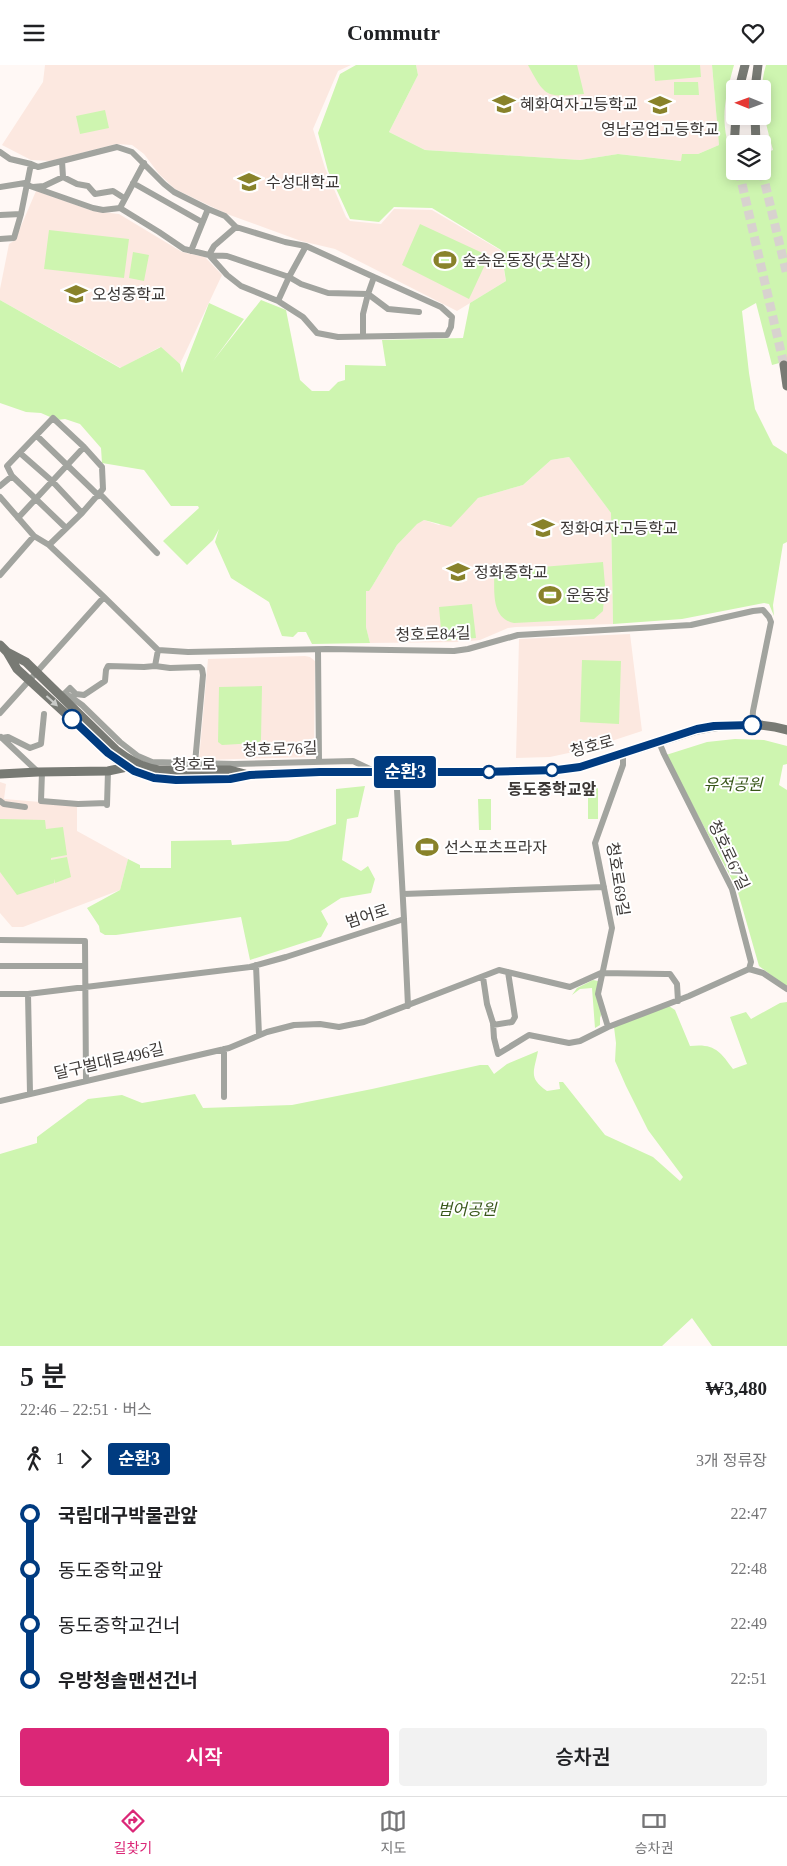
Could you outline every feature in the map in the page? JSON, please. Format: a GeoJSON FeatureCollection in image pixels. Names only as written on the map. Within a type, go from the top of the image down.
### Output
{"type":"FeatureCollection","features":[{"type":"Feature","properties":{"kind":"main road"},"geometry":{"type":"LineString","coordinates":[[741,80],[745,65]]}},
{"type":"Feature","properties":{"kind":"main road"},"geometry":{"type":"LineString","coordinates":[[756,80],[758,65]]}},
{"type":"Feature","properties":{"kind":"main road"},"geometry":{"type":"LineString","coordinates":[[784,365],[787,386]]}},
{"type":"Feature","properties":{"kind":"main road","name":"청호로"},"geometry":{"type":"LineString","coordinates":[[0,645],[18,669],[108,753],[127,767],[144,775],[160,779],[230,779],[250,775],[374,771],[482,772],[557,770],[580,767],[697,729],[714,726],[752,725],[778,727],[787,731]]}},
{"type":"Feature","properties":{"kind":"main road","name":"청호로"},"geometry":{"type":"LineString","coordinates":[[7,652],[26,662],[63,694],[123,756],[145,767],[159,770],[230,770],[250,775]]}},
{"type":"Feature","properties":{"kind":"main road"},"geometry":{"type":"LineString","coordinates":[[0,774],[108,771],[127,767]]}},
{"type":"Feature","properties":{"kind":"street"},"geometry":{"type":"LineString","coordinates":[[0,152],[10,159],[38,167],[117,147],[132,152],[174,192],[225,216],[236,227],[285,242],[306,246],[441,307],[452,317],[451,327],[448,335],[338,337],[317,333],[303,317],[278,301],[240,286],[209,255]]}},
{"type":"Feature","properties":{"kind":"street"},"geometry":{"type":"LineString","coordinates":[[62,161],[63,177]]}},
{"type":"Feature","properties":{"kind":"street"},"geometry":{"type":"LineString","coordinates":[[120,208],[144,163]]}},
{"type":"Feature","properties":{"kind":"street"},"geometry":{"type":"LineString","coordinates":[[0,239],[14,238],[30,186],[31,164]]}},
{"type":"Feature","properties":{"kind":"street"},"geometry":{"type":"LineString","coordinates":[[30,186],[44,186],[63,177]]}},
{"type":"Feature","properties":{"kind":"street"},"geometry":{"type":"LineString","coordinates":[[63,177],[77,185],[88,186],[95,193],[113,191],[124,198]]}},
{"type":"Feature","properties":{"kind":"street"},"geometry":{"type":"LineString","coordinates":[[0,187],[25,183],[93,209],[120,208],[184,249],[227,257],[290,277],[301,285],[328,293],[368,294],[388,309],[419,312]]}},
{"type":"Feature","properties":{"kind":"street"},"geometry":{"type":"LineString","coordinates":[[133,183],[202,222]]}},
{"type":"Feature","properties":{"kind":"street"},"geometry":{"type":"LineString","coordinates":[[191,251],[208,209]]}},
{"type":"Feature","properties":{"kind":"street"},"geometry":{"type":"LineString","coordinates":[[0,215],[21,214]]}},
{"type":"Feature","properties":{"kind":"street"},"geometry":{"type":"LineString","coordinates":[[209,255],[214,246],[236,227]]}},
{"type":"Feature","properties":{"kind":"street"},"geometry":{"type":"LineString","coordinates":[[278,301],[306,246]]}},
{"type":"Feature","properties":{"kind":"street"},"geometry":{"type":"LineString","coordinates":[[363,336],[363,314],[374,277]]}},
{"type":"Feature","properties":{"kind":"street"},"geometry":{"type":"LineString","coordinates":[[49,545],[82,513],[103,489],[102,467],[53,418],[7,466],[12,475],[66,528]]}},
{"type":"Feature","properties":{"kind":"street"},"geometry":{"type":"LineString","coordinates":[[37,436],[157,553]]}},
{"type":"Feature","properties":{"kind":"street"},"geometry":{"type":"LineString","coordinates":[[18,518],[84,447]]}},
{"type":"Feature","properties":{"kind":"street"},"geometry":{"type":"LineString","coordinates":[[20,453],[52,481],[82,513]]}},
{"type":"Feature","properties":{"kind":"street"},"geometry":{"type":"LineString","coordinates":[[0,486],[12,475]]}},
{"type":"Feature","properties":{"kind":"street"},"geometry":{"type":"LineString","coordinates":[[0,497],[34,536],[49,545],[158,650],[155,666]]}},
{"type":"Feature","properties":{"kind":"street"},"geometry":{"type":"LineString","coordinates":[[0,575],[34,536]]}},
{"type":"Feature","properties":{"kind":"street"},"geometry":{"type":"LineString","coordinates":[[0,713],[104,597]]}},
{"type":"Feature","properties":{"kind":"street","name":"청호로84길"},"geometry":{"type":"LineString","coordinates":[[158,650],[220,652],[318,649],[454,651],[518,635],[691,625],[763,610],[769,617],[770,622],[752,711],[752,725]]}},
{"type":"Feature","properties":{"kind":"street"},"geometry":{"type":"LineString","coordinates":[[318,649],[319,761]]}},
{"type":"Feature","properties":{"kind":"street"},"geometry":{"type":"LineString","coordinates":[[63,694],[70,688],[76,693],[84,695],[105,681],[108,666],[200,667],[203,675],[195,763]]}},
{"type":"Feature","properties":{"kind":"street","name":"청호로76길"},"geometry":{"type":"LineString","coordinates":[[63,694],[82,705],[120,742],[138,756],[152,761],[243,764],[353,761],[374,771]]}},
{"type":"Feature","properties":{"kind":"street"},"geometry":{"type":"LineString","coordinates":[[1,737],[8,737],[30,748],[40,744],[44,713]]}},
{"type":"Feature","properties":{"kind":"street"},"geometry":{"type":"LineString","coordinates":[[1,737],[40,772],[41,801],[107,804],[108,771]]}},
{"type":"Feature","properties":{"kind":"street","name":"청호로67길"},"geometry":{"type":"LineString","coordinates":[[659,742],[732,889],[751,962],[749,969]]}},
{"type":"Feature","properties":{"kind":"street","name":"청호로69길"},"geometry":{"type":"LineString","coordinates":[[608,1027],[598,994],[612,928],[595,843],[623,765],[623,753]]}},
{"type":"Feature","properties":{"kind":"street","name":"범어로"},"geometry":{"type":"LineString","coordinates":[[0,995],[86,988],[233,970],[286,957],[404,919],[396,771]]}},
{"type":"Feature","properties":{"kind":"street"},"geometry":{"type":"LineString","coordinates":[[0,801],[4,804],[25,807]]}},
{"type":"Feature","properties":{"kind":"street"},"geometry":{"type":"LineString","coordinates":[[403,894],[604,887]]}},
{"type":"Feature","properties":{"kind":"street"},"geometry":{"type":"LineString","coordinates":[[404,919],[408,1006],[499,970],[570,987],[601,973],[670,974],[677,984],[678,1001]]}},
{"type":"Feature","properties":{"kind":"street"},"geometry":{"type":"LineString","coordinates":[[0,940],[85,941],[86,1081]]}},
{"type":"Feature","properties":{"kind":"street"},"geometry":{"type":"LineString","coordinates":[[256,965],[259,1035]]}},
{"type":"Feature","properties":{"kind":"street"},"geometry":{"type":"LineString","coordinates":[[0,966],[85,966]]}},
{"type":"Feature","properties":{"kind":"street"},"geometry":{"type":"LineString","coordinates":[[483,977],[498,1054],[530,1035],[569,1043],[580,1041],[608,1027],[678,1001],[749,969],[763,973],[787,989]]}},
{"type":"Feature","properties":{"kind":"street"},"geometry":{"type":"LineString","coordinates":[[493,1025],[512,1022],[515,1017],[508,972]]}},
{"type":"Feature","properties":{"kind":"street"},"geometry":{"type":"LineString","coordinates":[[28,994],[30,1093]]}},
{"type":"Feature","properties":{"kind":"street","name":"달구벌대로496길"},"geometry":{"type":"LineString","coordinates":[[0,1101],[224,1049],[259,1035],[294,1025],[320,1024],[339,1027],[364,1022],[408,1006]]}},
{"type":"Feature","properties":{"kind":"street"},"geometry":{"type":"LineString","coordinates":[[224,1049],[224,1097]]}},
{"type":"Feature","properties":{"kind":"shaded area","name":"수성대학교"},"geometry":{"type":"Polygon","coordinates":[[[45,65],[351,65],[338,71],[313,129],[325,168],[346,217],[350,221],[381,224],[394,209],[432,210],[500,250],[506,281],[457,311],[335,249],[301,241],[227,214],[175,189],[159,174],[144,154],[132,145],[116,144],[50,161],[31,160],[2,145],[43,82],[45,65]]]}},
{"type":"Feature","properties":{"kind":"shaded area","name":"혜화여자고등학교"},"geometry":{"type":"Polygon","coordinates":[[[416,65],[712,65],[719,145],[698,154],[682,154],[682,161],[618,154],[580,160],[425,150],[389,132],[418,75],[416,65]]]}},
{"type":"Feature","properties":{"kind":"shaded area"},"geometry":{"type":"Polygon","coordinates":[[[36,191],[93,211],[119,214],[182,252],[205,257],[222,275],[180,364],[160,347],[121,368],[0,300],[0,289],[9,244],[15,240],[36,191]]]}},
{"type":"Feature","properties":{"kind":"shaded area","name":"정화여자고등학교"},"geometry":{"type":"Polygon","coordinates":[[[569,457],[611,513],[613,624],[516,627],[508,628],[480,640],[460,642],[370,643],[366,627],[366,591],[373,585],[397,545],[417,523],[424,520],[439,525],[478,498],[523,485],[551,460],[569,457]]]}},
{"type":"Feature","properties":{"kind":"shaded area"},"geometry":{"type":"Polygon","coordinates":[[[630,634],[642,731],[587,749],[550,757],[516,758],[519,639],[630,634]]]}},
{"type":"Feature","properties":{"kind":"shaded area"},"geometry":{"type":"Polygon","coordinates":[[[305,656],[315,661],[314,757],[199,760],[208,659],[305,656]]]}},
{"type":"Feature","properties":{"kind":"shaded area"},"geometry":{"type":"Polygon","coordinates":[[[0,782],[6,784],[4,799],[77,805],[77,831],[128,859],[120,890],[23,927],[12,927],[0,913],[0,782]]]}},
{"type":"Feature","properties":{"kind":"green space"},"geometry":{"type":"Polygon","coordinates":[[[356,65],[416,65],[418,75],[389,132],[425,150],[580,160],[618,154],[681,161],[682,154],[698,154],[719,145],[712,65],[734,65],[730,80],[726,80],[724,113],[726,180],[771,180],[771,151],[773,150],[771,135],[769,135],[766,125],[771,125],[771,80],[763,80],[763,76],[766,65],[787,65],[787,361],[772,365],[756,303],[742,311],[755,409],[773,445],[787,454],[787,542],[783,544],[773,605],[774,616],[769,604],[764,603],[682,619],[613,624],[611,513],[569,457],[551,460],[523,485],[478,498],[451,527],[424,520],[417,524],[397,545],[369,591],[366,591],[366,627],[370,643],[312,644],[306,632],[298,632],[293,637],[282,636],[269,602],[231,578],[215,542],[219,529],[213,540],[187,565],[163,541],[199,508],[198,506],[171,506],[144,470],[102,463],[101,448],[80,424],[65,419],[57,420],[41,413],[26,412],[0,403],[0,300],[120,368],[161,347],[180,364],[182,373],[209,303],[244,319],[213,361],[261,300],[286,310],[300,380],[312,391],[329,391],[338,382],[345,380],[345,365],[386,366],[382,340],[463,338],[470,303],[506,281],[501,250],[432,208],[394,207],[379,222],[350,219],[328,171],[318,133],[340,74],[356,65]]]}},
{"type":"Feature","properties":{"kind":"green space"},"geometry":{"type":"Polygon","coordinates":[[[528,65],[577,65],[584,94],[562,96],[549,93],[539,84],[528,65]]]}},
{"type":"Feature","properties":{"kind":"green space"},"geometry":{"type":"Polygon","coordinates":[[[654,65],[700,65],[701,77],[655,81],[654,65]]]}},
{"type":"Feature","properties":{"kind":"green space"},"geometry":{"type":"Polygon","coordinates":[[[674,82],[698,82],[699,95],[674,95],[674,82]]]}},
{"type":"Feature","properties":{"kind":"green space"},"geometry":{"type":"Polygon","coordinates":[[[105,110],[109,128],[80,134],[76,116],[105,110]]]}},
{"type":"Feature","properties":{"kind":"green space","name":"숲속운동장(풋살장)"},"geometry":{"type":"Polygon","coordinates":[[[420,224],[489,256],[469,299],[402,265],[420,224]]]}},
{"type":"Feature","properties":{"kind":"green space"},"geometry":{"type":"Polygon","coordinates":[[[49,230],[129,239],[124,278],[44,269],[49,230]]]}},
{"type":"Feature","properties":{"kind":"green space"},"geometry":{"type":"Polygon","coordinates":[[[133,252],[149,255],[144,281],[129,278],[133,252]]]}},
{"type":"Feature","properties":{"kind":"green space","name":"운동장"},"geometry":{"type":"Polygon","coordinates":[[[603,562],[605,585],[603,611],[594,619],[514,623],[506,620],[497,609],[494,594],[494,571],[603,562]]]}},
{"type":"Feature","properties":{"kind":"green space"},"geometry":{"type":"Polygon","coordinates":[[[472,604],[476,638],[442,641],[439,607],[472,604]]]}},
{"type":"Feature","properties":{"kind":"green space"},"geometry":{"type":"Polygon","coordinates":[[[582,660],[621,661],[619,724],[580,722],[582,660]]]}},
{"type":"Feature","properties":{"kind":"green space"},"geometry":{"type":"Polygon","coordinates":[[[262,686],[261,740],[258,743],[222,745],[218,742],[219,687],[262,686]]]}},
{"type":"Feature","properties":{"kind":"green space","name":"유적공원"},"geometry":{"type":"Polygon","coordinates":[[[735,739],[764,740],[787,746],[787,764],[783,765],[779,785],[787,790],[787,987],[759,966],[737,889],[666,755],[707,742],[735,739]]]}},
{"type":"Feature","properties":{"kind":"green space"},"geometry":{"type":"Polygon","coordinates":[[[365,786],[358,817],[347,819],[342,860],[361,871],[368,866],[375,879],[371,893],[341,898],[321,911],[328,924],[321,937],[250,960],[241,917],[105,935],[100,932],[99,926],[87,908],[120,890],[128,859],[140,865],[140,868],[171,868],[171,841],[231,840],[232,845],[288,841],[336,824],[336,789],[365,786]]]}},
{"type":"Feature","properties":{"kind":"green space"},"geometry":{"type":"Polygon","coordinates":[[[588,788],[598,788],[598,819],[588,819],[588,788]]]}},
{"type":"Feature","properties":{"kind":"green space"},"geometry":{"type":"Polygon","coordinates":[[[478,799],[491,799],[491,830],[479,830],[478,799]]]}},
{"type":"Feature","properties":{"kind":"green space"},"geometry":{"type":"Polygon","coordinates":[[[0,819],[45,820],[46,829],[63,827],[67,855],[51,858],[51,860],[67,857],[71,877],[55,883],[54,879],[54,883],[17,895],[0,872],[0,819]]]}},
{"type":"Feature","properties":{"kind":"green space"},"geometry":{"type":"Polygon","coordinates":[[[593,980],[598,981],[601,1015],[600,1025],[595,1028],[592,988],[580,989],[572,995],[577,988],[593,980]]]}},
{"type":"Feature","properties":{"kind":"green space","name":"범어공원"},"geometry":{"type":"Polygon","coordinates":[[[787,1002],[787,1346],[712,1346],[692,1318],[662,1346],[0,1346],[0,1154],[37,1143],[37,1137],[88,1099],[122,1095],[142,1103],[195,1094],[203,1108],[292,1105],[480,1065],[488,1065],[494,1074],[507,1064],[538,1051],[534,1074],[541,1086],[547,1091],[560,1089],[559,1082],[563,1082],[605,1135],[653,1157],[680,1181],[683,1177],[648,1130],[615,1061],[616,1043],[614,1027],[669,1006],[675,1010],[690,1046],[711,1047],[724,1057],[733,1069],[747,1064],[730,1017],[746,1012],[751,1019],[780,1003],[787,1002]]]}},
{"type":"Feature","properties":{"kind":"tunnel"},"geometry":{"type":"LineString","coordinates":[[741,180],[784,365]]}},
{"type":"Feature","properties":{"kind":"tunnel"},"geometry":{"type":"LineString","coordinates":[[764,180],[787,275]]}},
{"type":"Feature","properties":{"kind":"bus line","name":"순환3"},"geometry":{"type":"LineString","coordinates":[[72,719],[108,753],[134,771],[160,779],[192,780],[320,772],[557,770],[580,767],[697,729],[714,726],[752,725]]}},
{"type":"Feature","properties":{"kind":"place","name":"혜화여자고등학교"},"geometry":{"type":"Point","coordinates":[504,104]}},
{"type":"Feature","properties":{"kind":"place","name":"영남공업고등학교"},"geometry":{"type":"Point","coordinates":[660,105]}},
{"type":"Feature","properties":{"kind":"place","name":"수성대학교"},"geometry":{"type":"Point","coordinates":[249,182]}},
{"type":"Feature","properties":{"kind":"place","name":"숲속운동장(풋살장)"},"geometry":{"type":"Point","coordinates":[445,260]}},
{"type":"Feature","properties":{"kind":"place","name":"오성중학교"},"geometry":{"type":"Point","coordinates":[76,294]}},
{"type":"Feature","properties":{"kind":"place","name":"정화여자고등학교"},"geometry":{"type":"Point","coordinates":[543,528]}},
{"type":"Feature","properties":{"kind":"place","name":"정화중학교"},"geometry":{"type":"Point","coordinates":[458,572]}},
{"type":"Feature","properties":{"kind":"place","name":"운동장"},"geometry":{"type":"Point","coordinates":[550,595]}},
{"type":"Feature","properties":{"kind":"place","name":"동도중학교앞"},"geometry":{"type":"Point","coordinates":[552,770]}},
{"type":"Feature","properties":{"kind":"place","name":"선스포츠프라자"},"geometry":{"type":"Point","coordinates":[427,847]}}]}
